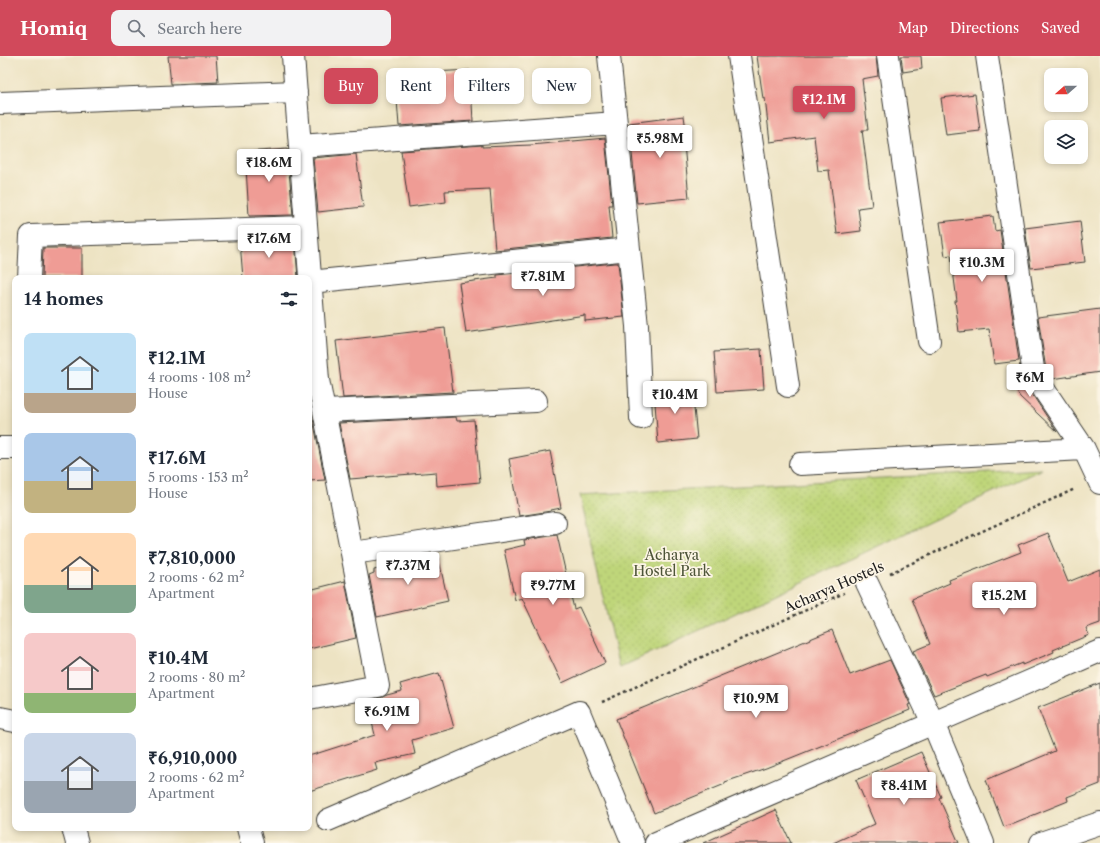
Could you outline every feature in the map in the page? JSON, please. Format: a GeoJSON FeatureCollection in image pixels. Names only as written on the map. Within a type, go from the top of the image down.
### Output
{"type":"FeatureCollection","features":[{"type":"Feature","properties":{"kind":"street"},"geometry":{"type":"LineString","coordinates":[[293,56],[309,275]]}},
{"type":"Feature","properties":{"kind":"street"},"geometry":{"type":"LineString","coordinates":[[609,56],[637,326],[640,418]]}},
{"type":"Feature","properties":{"kind":"street"},"geometry":{"type":"LineString","coordinates":[[739,56],[788,386]]}},
{"type":"Feature","properties":{"kind":"street"},"geometry":{"type":"LineString","coordinates":[[888,56],[929,341]]}},
{"type":"Feature","properties":{"kind":"street"},"geometry":{"type":"LineString","coordinates":[[987,56],[1034,375],[1084,449],[1099,480]]}},
{"type":"Feature","properties":{"kind":"street"},"geometry":{"type":"LineString","coordinates":[[0,103],[296,92]]}},
{"type":"Feature","properties":{"kind":"street"},"geometry":{"type":"LineString","coordinates":[[300,146],[616,123]]}},
{"type":"Feature","properties":{"kind":"street"},"geometry":{"type":"LineString","coordinates":[[29,275],[31,236],[306,227]]}},
{"type":"Feature","properties":{"kind":"street"},"geometry":{"type":"LineString","coordinates":[[312,282],[629,249]]}},
{"type":"Feature","properties":{"kind":"street"},"geometry":{"type":"LineString","coordinates":[[312,306],[318,380],[378,686],[312,698]]}},
{"type":"Feature","properties":{"kind":"street"},"geometry":{"type":"LineString","coordinates":[[325,412],[536,401]]}},
{"type":"Feature","properties":{"kind":"street"},"geometry":{"type":"LineString","coordinates":[[0,448],[12,448]]}},
{"type":"Feature","properties":{"kind":"street"},"geometry":{"type":"LineString","coordinates":[[800,464],[1084,449]]}},
{"type":"Feature","properties":{"kind":"street"},"geometry":{"type":"LineString","coordinates":[[352,552],[555,523]]}},
{"type":"Feature","properties":{"kind":"street"},"geometry":{"type":"LineString","coordinates":[[867,583],[933,724],[983,843]]}},
{"type":"Feature","properties":{"kind":"street"},"geometry":{"type":"LineString","coordinates":[[656,843],[1100,652]]}},
{"type":"Feature","properties":{"kind":"street"},"geometry":{"type":"LineString","coordinates":[[328,820],[578,712],[633,843]]}},
{"type":"Feature","properties":{"kind":"street"},"geometry":{"type":"LineString","coordinates":[[0,718],[12,720]]}},
{"type":"Feature","properties":{"kind":"street"},"geometry":{"type":"LineString","coordinates":[[1041,843],[1100,823]]}},
{"type":"Feature","properties":{"kind":"street"},"geometry":{"type":"LineString","coordinates":[[74,831],[77,843]]}},
{"type":"Feature","properties":{"kind":"street"},"geometry":{"type":"LineString","coordinates":[[249,831],[252,843]]}},
{"type":"Feature","properties":{"kind":"path","name":"Acharya Hostels"},"geometry":{"type":"LineString","coordinates":[[578,712],[1099,480]]}},
{"type":"Feature","properties":{"kind":"green space","name":"Acharya Hostel Park"},"geometry":{"type":"Polygon","coordinates":[[[1042,469],[619,668],[580,495],[1042,469]]]}},
{"type":"Feature","properties":{"kind":"building"},"geometry":{"type":"Polygon","coordinates":[[[168,56],[216,56],[218,82],[171,84],[168,56]]]}},
{"type":"Feature","properties":{"kind":"building"},"geometry":{"type":"Polygon","coordinates":[[[757,56],[876,56],[878,76],[862,79],[868,130],[862,130],[872,206],[858,208],[861,231],[837,234],[829,170],[818,171],[814,136],[770,142],[765,98],[763,99],[757,56]]]}},
{"type":"Feature","properties":{"kind":"building"},"geometry":{"type":"Polygon","coordinates":[[[901,56],[921,56],[922,69],[903,72],[901,56]]]}},
{"type":"Feature","properties":{"kind":"building"},"geometry":{"type":"Polygon","coordinates":[[[446,71],[454,71],[454,104],[472,104],[473,121],[399,126],[397,104],[446,104],[446,71]]]}},
{"type":"Feature","properties":{"kind":"building"},"geometry":{"type":"Polygon","coordinates":[[[975,94],[980,131],[946,135],[941,98],[975,94]]]}},
{"type":"Feature","properties":{"kind":"building"},"geometry":{"type":"Polygon","coordinates":[[[684,116],[688,144],[684,144],[689,198],[637,203],[629,123],[684,116]]]}},
{"type":"Feature","properties":{"kind":"building"},"geometry":{"type":"Polygon","coordinates":[[[605,138],[612,205],[609,205],[612,238],[495,250],[490,189],[445,191],[446,202],[409,207],[401,151],[482,145],[482,147],[531,145],[605,138]]]}},
{"type":"Feature","properties":{"kind":"building"},"geometry":{"type":"Polygon","coordinates":[[[287,149],[293,215],[249,216],[245,152],[287,149]]]}},
{"type":"Feature","properties":{"kind":"building"},"geometry":{"type":"Polygon","coordinates":[[[356,154],[363,207],[318,212],[313,158],[356,154]]]}},
{"type":"Feature","properties":{"kind":"building"},"geometry":{"type":"Polygon","coordinates":[[[993,216],[995,231],[1000,230],[1019,361],[994,364],[989,329],[959,332],[955,301],[957,301],[951,255],[945,256],[940,222],[993,216]]]}},
{"type":"Feature","properties":{"kind":"building"},"geometry":{"type":"Polygon","coordinates":[[[1080,221],[1085,262],[1031,268],[1025,228],[1080,221]]]}},
{"type":"Feature","properties":{"kind":"building"},"geometry":{"type":"Polygon","coordinates":[[[295,240],[298,275],[243,275],[240,242],[295,240]]]}},
{"type":"Feature","properties":{"kind":"building"},"geometry":{"type":"Polygon","coordinates":[[[43,248],[82,248],[82,275],[42,275],[43,248]]]}},
{"type":"Feature","properties":{"kind":"building"},"geometry":{"type":"Polygon","coordinates":[[[618,263],[624,317],[585,321],[585,315],[466,333],[459,283],[497,278],[497,275],[618,263]]]}},
{"type":"Feature","properties":{"kind":"building"},"geometry":{"type":"Polygon","coordinates":[[[1100,309],[1100,372],[1052,379],[1046,370],[1038,317],[1100,309]]]}},
{"type":"Feature","properties":{"kind":"building"},"geometry":{"type":"Polygon","coordinates":[[[445,328],[453,392],[343,398],[336,341],[445,328]]]}},
{"type":"Feature","properties":{"kind":"building"},"geometry":{"type":"Polygon","coordinates":[[[761,349],[764,389],[717,392],[714,352],[761,349]]]}},
{"type":"Feature","properties":{"kind":"building"},"geometry":{"type":"Polygon","coordinates":[[[1020,364],[1024,382],[1057,432],[1020,397],[1016,391],[1020,364]]]}},
{"type":"Feature","properties":{"kind":"building"},"geometry":{"type":"Polygon","coordinates":[[[692,387],[697,439],[658,443],[654,390],[692,387]]]}},
{"type":"Feature","properties":{"kind":"building"},"geometry":{"type":"Polygon","coordinates":[[[456,417],[457,421],[474,420],[480,482],[437,486],[436,472],[350,479],[339,423],[456,417]]]}},
{"type":"Feature","properties":{"kind":"building"},"geometry":{"type":"Polygon","coordinates":[[[312,419],[313,419],[325,480],[312,481],[312,419]]]}},
{"type":"Feature","properties":{"kind":"building"},"geometry":{"type":"Polygon","coordinates":[[[550,451],[561,508],[519,516],[509,459],[550,451]]]}},
{"type":"Feature","properties":{"kind":"building"},"geometry":{"type":"Polygon","coordinates":[[[1048,533],[1068,582],[1100,569],[1100,623],[1086,628],[1089,635],[1053,650],[1054,652],[1022,665],[1022,663],[987,677],[986,675],[934,695],[913,651],[930,644],[912,599],[950,583],[949,580],[1021,552],[1018,545],[1048,533]]]}},
{"type":"Feature","properties":{"kind":"building"},"geometry":{"type":"Polygon","coordinates":[[[557,535],[574,609],[579,607],[605,663],[562,683],[522,598],[515,600],[504,550],[525,545],[524,540],[557,535]]]}},
{"type":"Feature","properties":{"kind":"building"},"geometry":{"type":"Polygon","coordinates":[[[438,556],[448,601],[377,617],[369,575],[374,573],[374,570],[438,556]]]}},
{"type":"Feature","properties":{"kind":"building"},"geometry":{"type":"Polygon","coordinates":[[[345,581],[356,638],[312,648],[312,589],[345,581]]]}},
{"type":"Feature","properties":{"kind":"building"},"geometry":{"type":"Polygon","coordinates":[[[832,630],[850,675],[890,660],[910,704],[908,705],[910,710],[766,768],[725,782],[725,784],[654,813],[616,719],[832,630]]]}},
{"type":"Feature","properties":{"kind":"building"},"geometry":{"type":"Polygon","coordinates":[[[439,673],[454,728],[412,740],[415,754],[375,763],[377,770],[312,790],[312,755],[375,735],[367,701],[402,691],[400,684],[439,673]]]}},
{"type":"Feature","properties":{"kind":"building"},"geometry":{"type":"Polygon","coordinates":[[[1100,683],[1100,784],[1067,797],[1068,801],[1004,827],[986,780],[1055,751],[1038,708],[1100,683]]]}},
{"type":"Feature","properties":{"kind":"building"},"geometry":{"type":"Polygon","coordinates":[[[921,752],[959,843],[833,843],[875,824],[856,780],[921,752]]]}},
{"type":"Feature","properties":{"kind":"building"},"geometry":{"type":"Polygon","coordinates":[[[776,810],[791,843],[703,843],[776,810]]]}}]}
